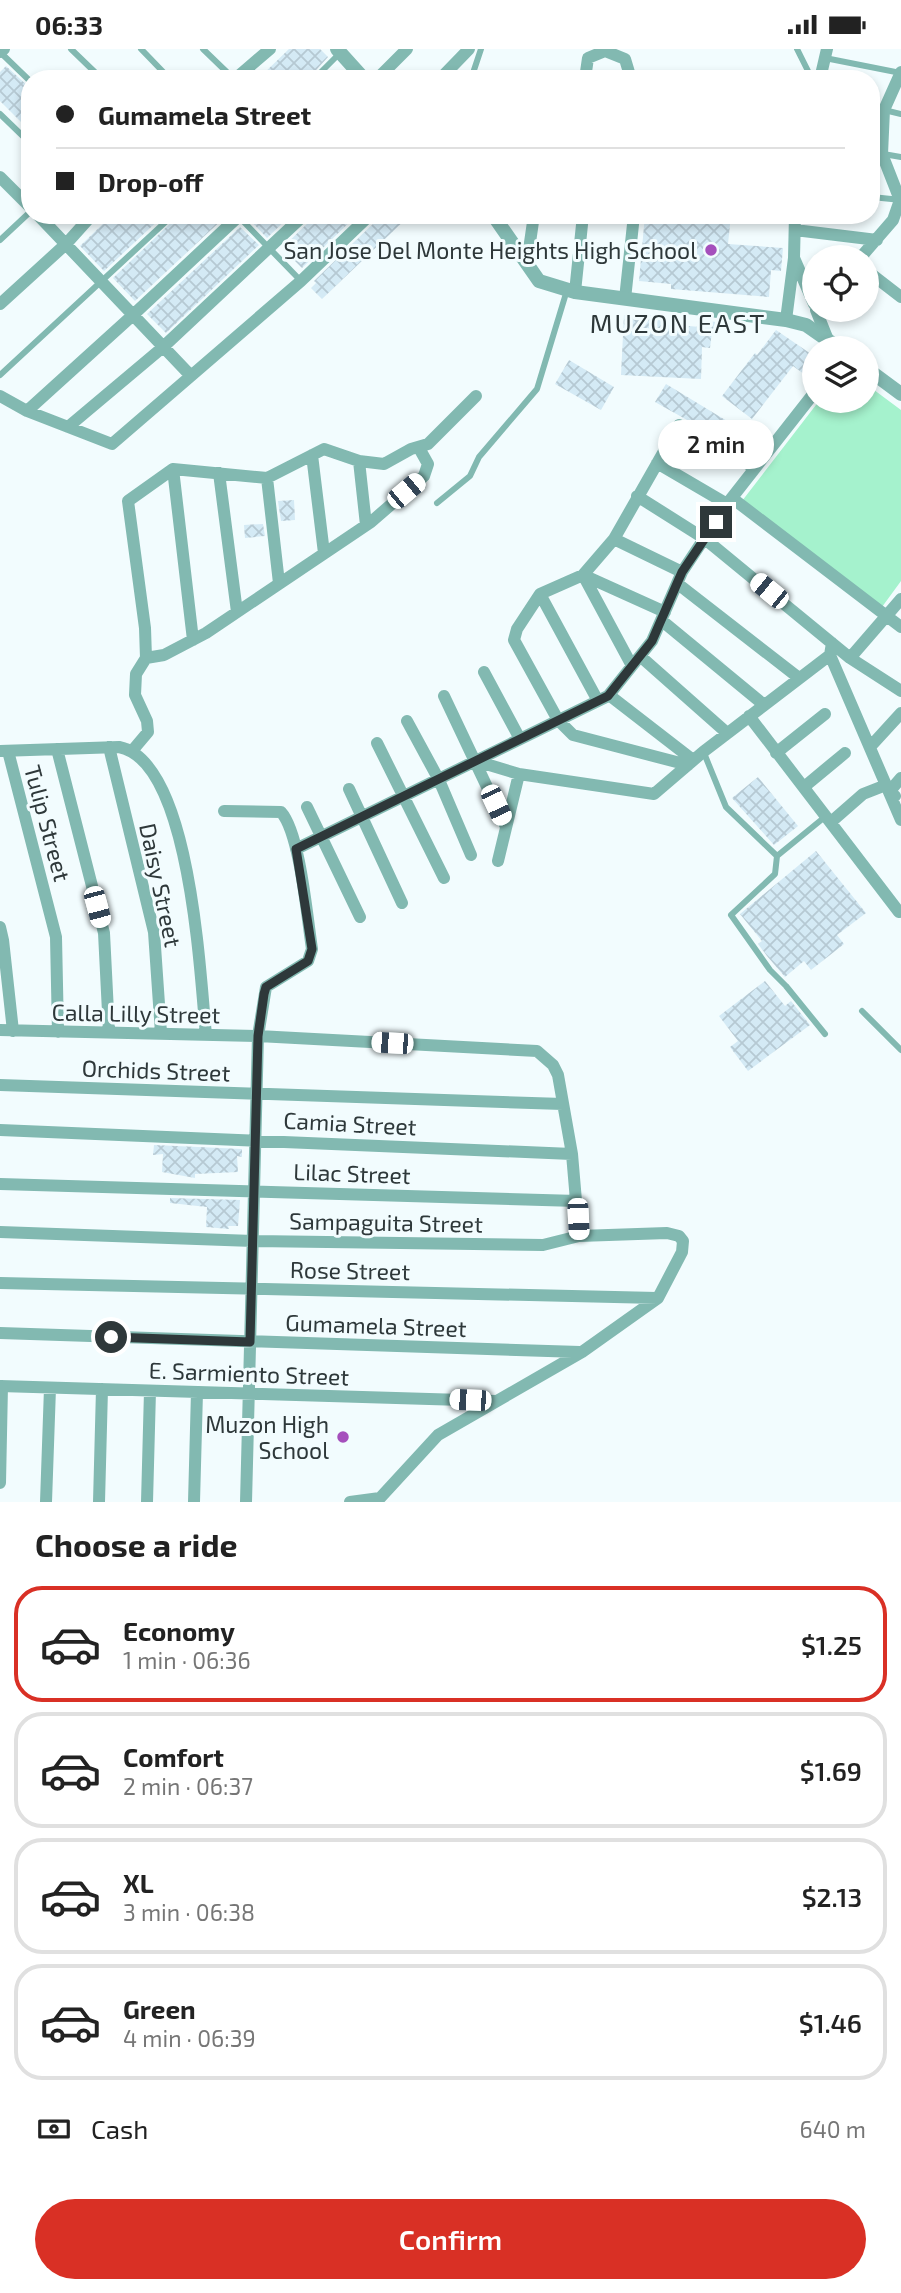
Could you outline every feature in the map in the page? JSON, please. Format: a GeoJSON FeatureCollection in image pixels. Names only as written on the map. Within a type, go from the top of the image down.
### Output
{"type":"FeatureCollection","features":[{"type":"Feature","properties":{"kind":"street"},"geometry":{"type":"LineString","coordinates":[[244,70],[269,49]]}},
{"type":"Feature","properties":{"kind":"street"},"geometry":{"type":"LineString","coordinates":[[386,70],[407,49]]}},
{"type":"Feature","properties":{"kind":"street"},"geometry":{"type":"LineString","coordinates":[[449,70],[469,49]]}},
{"type":"Feature","properties":{"kind":"street"},"geometry":{"type":"LineString","coordinates":[[341,50],[358,70]]}},
{"type":"Feature","properties":{"kind":"street"},"geometry":{"type":"LineString","coordinates":[[586,70],[588,58],[605,51],[625,59],[628,70]]}},
{"type":"Feature","properties":{"kind":"street"},"geometry":{"type":"LineString","coordinates":[[880,106],[901,73]]}},
{"type":"Feature","properties":{"kind":"street"},"geometry":{"type":"LineString","coordinates":[[872,245],[893,220],[900,200],[880,159]]}},
{"type":"Feature","properties":{"kind":"street"},"geometry":{"type":"LineString","coordinates":[[1,179],[21,200]]}},
{"type":"Feature","properties":{"kind":"street"},"geometry":{"type":"LineString","coordinates":[[47,224],[191,376]]}},
{"type":"Feature","properties":{"kind":"street"},"geometry":{"type":"LineString","coordinates":[[0,304],[66,244],[84,224]]}},
{"type":"Feature","properties":{"kind":"street"},"geometry":{"type":"LineString","coordinates":[[27,411],[230,224]]}},
{"type":"Feature","properties":{"kind":"street"},"geometry":{"type":"LineString","coordinates":[[68,427],[162,348],[295,224]]}},
{"type":"Feature","properties":{"kind":"street"},"geometry":{"type":"LineString","coordinates":[[0,396],[27,411],[112,444],[301,281],[361,224]]}},
{"type":"Feature","properties":{"kind":"street"},"geometry":{"type":"LineString","coordinates":[[499,224],[539,281],[571,291],[786,320],[806,325],[822,336]]}},
{"type":"Feature","properties":{"kind":"street"},"geometry":{"type":"LineString","coordinates":[[527,263],[533,224]]}},
{"type":"Feature","properties":{"kind":"street"},"geometry":{"type":"LineString","coordinates":[[571,291],[582,224]]}},
{"type":"Feature","properties":{"kind":"street"},"geometry":{"type":"LineString","coordinates":[[625,299],[633,224]]}},
{"type":"Feature","properties":{"kind":"street"},"geometry":{"type":"LineString","coordinates":[[786,320],[794,258],[795,224]]}},
{"type":"Feature","properties":{"kind":"street"},"geometry":{"type":"LineString","coordinates":[[795,230],[877,240]]}},
{"type":"Feature","properties":{"kind":"street"},"geometry":{"type":"LineString","coordinates":[[794,258],[802,276]]}},
{"type":"Feature","properties":{"kind":"street"},"geometry":{"type":"LineString","coordinates":[[879,280],[900,296]]}},
{"type":"Feature","properties":{"kind":"street"},"geometry":{"type":"LineString","coordinates":[[879,378],[901,394]]}},
{"type":"Feature","properties":{"kind":"street"},"geometry":{"type":"LineString","coordinates":[[132,751],[148,732],[147,721],[135,695],[136,674],[146,658],[145,628],[128,501],[173,469],[267,478],[324,449],[359,461],[384,464],[428,443],[476,396]]}},
{"type":"Feature","properties":{"kind":"street"},"geometry":{"type":"LineString","coordinates":[[296,849],[603,698],[652,641],[680,578],[729,501],[802,408]]}},
{"type":"Feature","properties":{"kind":"street"},"geometry":{"type":"LineString","coordinates":[[695,759],[573,735],[558,720],[514,640],[517,629],[540,594],[583,575],[614,539],[678,425],[755,468]]}},
{"type":"Feature","properties":{"kind":"street"},"geometry":{"type":"LineString","coordinates":[[146,658],[164,655],[193,640],[366,525],[424,476],[428,464],[419,448]]}},
{"type":"Feature","properties":{"kind":"street"},"geometry":{"type":"LineString","coordinates":[[312,455],[324,553]]}},
{"type":"Feature","properties":{"kind":"street"},"geometry":{"type":"LineString","coordinates":[[359,461],[366,525]]}},
{"type":"Feature","properties":{"kind":"street"},"geometry":{"type":"LineString","coordinates":[[657,463],[729,501],[901,627]]}},
{"type":"Feature","properties":{"kind":"street"},"geometry":{"type":"LineString","coordinates":[[173,469],[193,640]]}},
{"type":"Feature","properties":{"kind":"street"},"geometry":{"type":"LineString","coordinates":[[219,473],[237,612]]}},
{"type":"Feature","properties":{"kind":"street"},"geometry":{"type":"LineString","coordinates":[[267,478],[279,583]]}},
{"type":"Feature","properties":{"kind":"street"},"geometry":{"type":"LineString","coordinates":[[637,496],[705,539],[831,649],[901,691]]}},
{"type":"Feature","properties":{"kind":"street"},"geometry":{"type":"LineString","coordinates":[[614,539],[680,578],[799,678]]}},
{"type":"Feature","properties":{"kind":"street"},"geometry":{"type":"LineString","coordinates":[[583,575],[663,616],[763,704]]}},
{"type":"Feature","properties":{"kind":"street"},"geometry":{"type":"LineString","coordinates":[[583,575],[636,661],[727,733]]}},
{"type":"Feature","properties":{"kind":"street"},"geometry":{"type":"LineString","coordinates":[[540,594],[603,698],[695,759]]}},
{"type":"Feature","properties":{"kind":"street"},"geometry":{"type":"LineString","coordinates":[[850,658],[901,599]]}},
{"type":"Feature","properties":{"kind":"street"},"geometry":{"type":"LineString","coordinates":[[476,761],[519,773],[654,794],[763,704],[799,678],[831,649]]}},
{"type":"Feature","properties":{"kind":"street"},"geometry":{"type":"LineString","coordinates":[[831,649],[901,820]]}},
{"type":"Feature","properties":{"kind":"street"},"geometry":{"type":"LineString","coordinates":[[484,672],[520,739]]}},
{"type":"Feature","properties":{"kind":"street"},"geometry":{"type":"LineString","coordinates":[[444,696],[506,827]]}},
{"type":"Feature","properties":{"kind":"street"},"geometry":{"type":"LineString","coordinates":[[870,747],[901,713]]}},
{"type":"Feature","properties":{"kind":"street"},"geometry":{"type":"LineString","coordinates":[[775,753],[825,714]]}},
{"type":"Feature","properties":{"kind":"street"},"geometry":{"type":"LineString","coordinates":[[749,716],[899,912]]}},
{"type":"Feature","properties":{"kind":"street"},"geometry":{"type":"LineString","coordinates":[[407,721],[439,780],[471,855]]}},
{"type":"Feature","properties":{"kind":"street"},"geometry":{"type":"LineString","coordinates":[[377,743],[444,878]]}},
{"type":"Feature","properties":{"kind":"street","name":"Daisy Street"},"geometry":{"type":"LineString","coordinates":[[108,747],[154,932],[161,1033]]}},
{"type":"Feature","properties":{"kind":"street"},"geometry":{"type":"LineString","coordinates":[[4,751],[119,747],[132,751],[157,778],[167,799],[193,898],[206,1035]]}},
{"type":"Feature","properties":{"kind":"street"},"geometry":{"type":"LineString","coordinates":[[57,749],[104,933],[109,1033]]}},
{"type":"Feature","properties":{"kind":"street","name":"Tulip Street"},"geometry":{"type":"LineString","coordinates":[[4,751],[56,937],[58,1032]]}},
{"type":"Feature","properties":{"kind":"street"},"geometry":{"type":"LineString","coordinates":[[804,786],[845,753]]}},
{"type":"Feature","properties":{"kind":"street"},"geometry":{"type":"LineString","coordinates":[[498,861],[519,773]]}},
{"type":"Feature","properties":{"kind":"street"},"geometry":{"type":"LineString","coordinates":[[829,818],[863,794],[888,788],[901,778]]}},
{"type":"Feature","properties":{"kind":"street"},"geometry":{"type":"LineString","coordinates":[[888,788],[901,800]]}},
{"type":"Feature","properties":{"kind":"street"},"geometry":{"type":"LineString","coordinates":[[349,789],[402,902]]}},
{"type":"Feature","properties":{"kind":"street"},"geometry":{"type":"LineString","coordinates":[[307,807],[360,917]]}},
{"type":"Feature","properties":{"kind":"street"},"geometry":{"type":"LineString","coordinates":[[224,811],[281,812],[287,819],[296,849],[312,949],[308,961],[266,987],[258,1036],[246,1502]]}},
{"type":"Feature","properties":{"kind":"street"},"geometry":{"type":"LineString","coordinates":[[0,927],[4,940],[6,1031]]}},
{"type":"Feature","properties":{"kind":"street","name":"Calla Lilly Street"},"geometry":{"type":"LineString","coordinates":[[6,1031],[258,1036],[537,1051],[553,1065],[558,1075],[572,1154],[579,1236]]}},
{"type":"Feature","properties":{"kind":"street","name":"Orchids Street"},"geometry":{"type":"LineString","coordinates":[[0,1085],[563,1104]]}},
{"type":"Feature","properties":{"kind":"street","name":"Camia Street"},"geometry":{"type":"LineString","coordinates":[[0,1130],[572,1154]]}},
{"type":"Feature","properties":{"kind":"street","name":"Lilac Street"},"geometry":{"type":"LineString","coordinates":[[0,1184],[578,1201]]}},
{"type":"Feature","properties":{"kind":"street","name":"Sampaguita Street"},"geometry":{"type":"LineString","coordinates":[[0,1232],[253,1241],[543,1245],[579,1236],[667,1233],[679,1236],[683,1241],[682,1252],[658,1298]]}},
{"type":"Feature","properties":{"kind":"street","name":"Rose Street"},"geometry":{"type":"LineString","coordinates":[[0,1283],[658,1298]]}},
{"type":"Feature","properties":{"kind":"street"},"geometry":{"type":"LineString","coordinates":[[350,1502],[380,1498],[438,1436],[582,1352],[658,1298]]}},
{"type":"Feature","properties":{"kind":"street","name":"Gumamela Street"},"geometry":{"type":"LineString","coordinates":[[0,1333],[582,1352]]}},
{"type":"Feature","properties":{"kind":"street"},"geometry":{"type":"LineString","coordinates":[[0,1483],[1,1386]]}},
{"type":"Feature","properties":{"kind":"street","name":"E. Sarmiento Street"},"geometry":{"type":"LineString","coordinates":[[1,1386],[498,1401]]}},
{"type":"Feature","properties":{"kind":"street"},"geometry":{"type":"LineString","coordinates":[[46,1502],[50,1388]]}},
{"type":"Feature","properties":{"kind":"street"},"geometry":{"type":"LineString","coordinates":[[99,1502],[102,1389]]}},
{"type":"Feature","properties":{"kind":"street"},"geometry":{"type":"LineString","coordinates":[[147,1502],[150,1391]]}},
{"type":"Feature","properties":{"kind":"street"},"geometry":{"type":"LineString","coordinates":[[194,1502],[197,1392]]}},
{"type":"Feature","properties":{"kind":"lane"},"geometry":{"type":"LineString","coordinates":[[71,49],[93,70]]}},
{"type":"Feature","properties":{"kind":"lane"},"geometry":{"type":"LineString","coordinates":[[141,49],[161,70]]}},
{"type":"Feature","properties":{"kind":"lane"},"geometry":{"type":"LineString","coordinates":[[203,49],[225,70]]}},
{"type":"Feature","properties":{"kind":"lane"},"geometry":{"type":"LineString","coordinates":[[474,70],[481,49]]}},
{"type":"Feature","properties":{"kind":"lane"},"geometry":{"type":"LineString","coordinates":[[797,49],[808,70]]}},
{"type":"Feature","properties":{"kind":"lane"},"geometry":{"type":"LineString","coordinates":[[322,70],[341,50]]}},
{"type":"Feature","properties":{"kind":"lane"},"geometry":{"type":"LineString","coordinates":[[2,51],[21,71]]}},
{"type":"Feature","properties":{"kind":"lane"},"geometry":{"type":"LineString","coordinates":[[826,53],[901,73]]}},
{"type":"Feature","properties":{"kind":"lane"},"geometry":{"type":"LineString","coordinates":[[880,109],[901,114]]}},
{"type":"Feature","properties":{"kind":"lane"},"geometry":{"type":"LineString","coordinates":[[0,114],[21,134]]}},
{"type":"Feature","properties":{"kind":"lane"},"geometry":{"type":"LineString","coordinates":[[880,154],[901,157]]}},
{"type":"Feature","properties":{"kind":"lane"},"geometry":{"type":"LineString","coordinates":[[880,198],[900,200]]}},
{"type":"Feature","properties":{"kind":"lane"},"geometry":{"type":"LineString","coordinates":[[0,240],[21,219]]}},
{"type":"Feature","properties":{"kind":"lane"},"geometry":{"type":"LineString","coordinates":[[0,375],[163,224]]}},
{"type":"Feature","properties":{"kind":"lane"},"geometry":{"type":"LineString","coordinates":[[247,224],[301,281]]}},
{"type":"Feature","properties":{"kind":"lane"},"geometry":{"type":"LineString","coordinates":[[437,503],[470,477],[479,457],[537,389],[571,291]]}},
{"type":"Feature","properties":{"kind":"lane"},"geometry":{"type":"LineString","coordinates":[[695,759],[726,807],[777,856]]}},
{"type":"Feature","properties":{"kind":"lane"},"geometry":{"type":"LineString","coordinates":[[825,1034],[770,970],[731,915],[775,874],[777,856],[829,818]]}},
{"type":"Feature","properties":{"kind":"lane"},"geometry":{"type":"LineString","coordinates":[[863,1011],[901,1050]]}},
{"type":"Feature","properties":{"kind":"green space"},"geometry":{"type":"Polygon","coordinates":[[[879,394],[901,410],[901,581],[882,607],[742,501],[810,413],[879,413],[879,394]]]}},
{"type":"Feature","properties":{"kind":"building"},"geometry":{"type":"Polygon","coordinates":[[[289,49],[320,49],[328,57],[316,70],[267,70],[289,49]]]}},
{"type":"Feature","properties":{"kind":"building"},"geometry":{"type":"Polygon","coordinates":[[[6,66],[21,80],[21,122],[0,101],[0,72],[6,66]]]}},
{"type":"Feature","properties":{"kind":"building"},"geometry":{"type":"Polygon","coordinates":[[[103,224],[154,224],[104,271],[80,246],[103,224]]]}},
{"type":"Feature","properties":{"kind":"building"},"geometry":{"type":"Polygon","coordinates":[[[170,224],[217,224],[135,301],[113,278],[170,224]]]}},
{"type":"Feature","properties":{"kind":"building"},"geometry":{"type":"Polygon","coordinates":[[[254,224],[282,224],[267,238],[254,224]]]}},
{"type":"Feature","properties":{"kind":"building"},"geometry":{"type":"Polygon","coordinates":[[[307,224],[348,224],[302,268],[282,248],[307,224]]]}},
{"type":"Feature","properties":{"kind":"building"},"geometry":{"type":"Polygon","coordinates":[[[373,224],[401,224],[322,299],[311,288],[316,283],[314,281],[373,224]]]}},
{"type":"Feature","properties":{"kind":"building","name":"San Jose Del Monte Heights High School"},"geometry":{"type":"Polygon","coordinates":[[[644,224],[730,224],[728,244],[783,248],[781,271],[771,270],[769,297],[671,289],[671,284],[639,281],[644,224]]]}},
{"type":"Feature","properties":{"kind":"building"},"geometry":{"type":"Polygon","coordinates":[[[240,227],[259,245],[166,333],[147,314],[240,227]]]}},
{"type":"Feature","properties":{"kind":"building"},"geometry":{"type":"Polygon","coordinates":[[[624,315],[667,316],[666,324],[700,327],[700,320],[716,322],[710,348],[702,347],[701,379],[621,375],[624,315]]]}},
{"type":"Feature","properties":{"kind":"building"},"geometry":{"type":"Polygon","coordinates":[[[776,330],[802,348],[802,373],[793,366],[752,419],[722,396],[755,353],[757,355],[776,330]]]}},
{"type":"Feature","properties":{"kind":"building"},"geometry":{"type":"Polygon","coordinates":[[[569,360],[614,387],[601,410],[555,384],[569,360]]]}},
{"type":"Feature","properties":{"kind":"building"},"geometry":{"type":"Polygon","coordinates":[[[666,384],[755,438],[746,453],[655,402],[666,384]]]}},
{"type":"Feature","properties":{"kind":"building"},"geometry":{"type":"Polygon","coordinates":[[[294,500],[295,520],[281,521],[278,501],[294,500]]]}},
{"type":"Feature","properties":{"kind":"building"},"geometry":{"type":"Polygon","coordinates":[[[263,524],[265,536],[245,538],[244,525],[263,524]]]}},
{"type":"Feature","properties":{"kind":"building"},"geometry":{"type":"Polygon","coordinates":[[[758,777],[798,826],[774,845],[732,798],[758,777]]]}},
{"type":"Feature","properties":{"kind":"building"},"geometry":{"type":"Polygon","coordinates":[[[816,851],[866,913],[837,935],[844,944],[811,970],[804,961],[785,977],[758,944],[762,941],[740,914],[816,851]]]}},
{"type":"Feature","properties":{"kind":"building"},"geometry":{"type":"Polygon","coordinates":[[[765,981],[785,1006],[791,1001],[810,1025],[748,1071],[730,1047],[738,1041],[719,1016],[765,981]]]}},
{"type":"Feature","properties":{"kind":"building"},"geometry":{"type":"Polygon","coordinates":[[[154,1145],[242,1149],[242,1157],[237,1156],[238,1172],[195,1174],[195,1178],[162,1172],[163,1154],[153,1155],[154,1145]]]}},
{"type":"Feature","properties":{"kind":"building"},"geometry":{"type":"Polygon","coordinates":[[[170,1198],[240,1200],[238,1226],[228,1226],[229,1229],[206,1227],[207,1207],[170,1203],[170,1198]]]}},
{"type":"Feature","properties":{"kind":"place","name":"San Jose Del Monte Heights High School"},"geometry":{"type":"Point","coordinates":[711,250]}},
{"type":"Feature","properties":{"kind":"place","name":"Muzon High School"},"geometry":{"type":"Point","coordinates":[343,1437]}},
{"type":"Feature","properties":{"kind":"district","name":"MUZON EAST"},"geometry":{"type":"Point","coordinates":[678,322]}},
{"type":"Feature","properties":{"kind":"route"},"geometry":{"type":"LineString","coordinates":[[111,1337],[250,1342],[258,1036],[264,994],[266,987],[308,961],[312,949],[296,849],[608,696],[652,641],[682,572],[716,522]]}}]}
